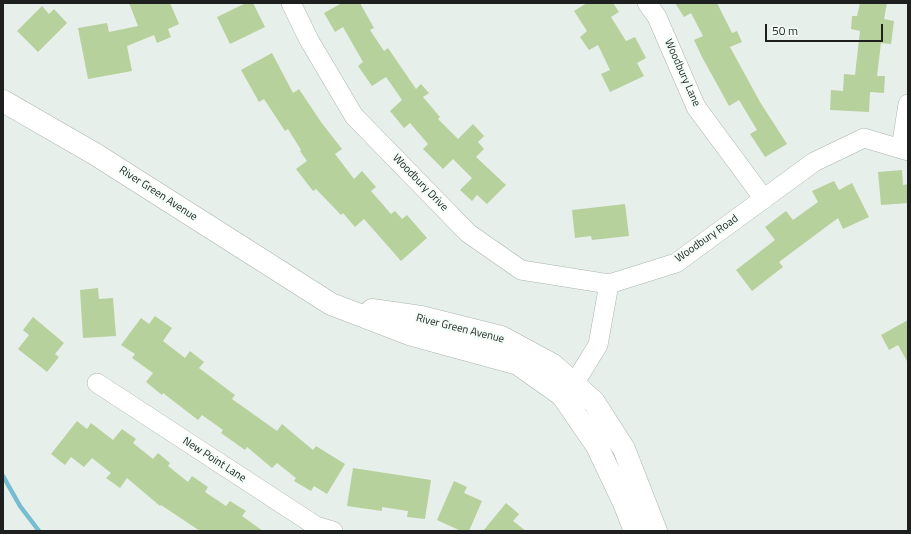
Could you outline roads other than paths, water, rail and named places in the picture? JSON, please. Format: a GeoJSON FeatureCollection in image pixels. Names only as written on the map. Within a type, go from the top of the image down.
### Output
{"type":"FeatureCollection","features":[{"type":"Feature","properties":{"kind":"street","name":"Woodbury Drive"},"geometry":{"type":"LineString","coordinates":[[292,3],[309,40],[354,116],[468,233],[521,270],[609,284]]}},
{"type":"Feature","properties":{"kind":"street","name":"Woodbury Lane"},"geometry":{"type":"LineString","coordinates":[[647,3],[657,17],[696,107],[764,199]]}},
{"type":"Feature","properties":{"kind":"street","name":"River Green Avenue"},"geometry":{"type":"LineString","coordinates":[[3,101],[95,154],[331,304],[421,317],[501,337],[553,365],[568,390],[597,446],[635,531]]}},
{"type":"Feature","properties":{"kind":"street"},"geometry":{"type":"LineString","coordinates":[[904,150],[908,104]]}},
{"type":"Feature","properties":{"kind":"street","name":"Woodbury Road"},"geometry":{"type":"LineString","coordinates":[[609,284],[676,263],[814,162],[864,138],[904,150]]}},
{"type":"Feature","properties":{"kind":"street"},"geometry":{"type":"LineString","coordinates":[[568,390],[598,345],[609,284]]}},
{"type":"Feature","properties":{"kind":"street","name":"New Point Lane"},"geometry":{"type":"LineString","coordinates":[[98,383],[316,526],[333,531]]}},
{"type":"Feature","properties":{"kind":"street","name":"River Green Avenue"},"geometry":{"type":"LineString","coordinates":[[568,390],[594,402],[624,449],[656,531]]}},
{"type":"Feature","properties":{"kind":"waterway"},"geometry":{"type":"LineString","coordinates":[[3,476],[20,506],[39,531]]}}]}
